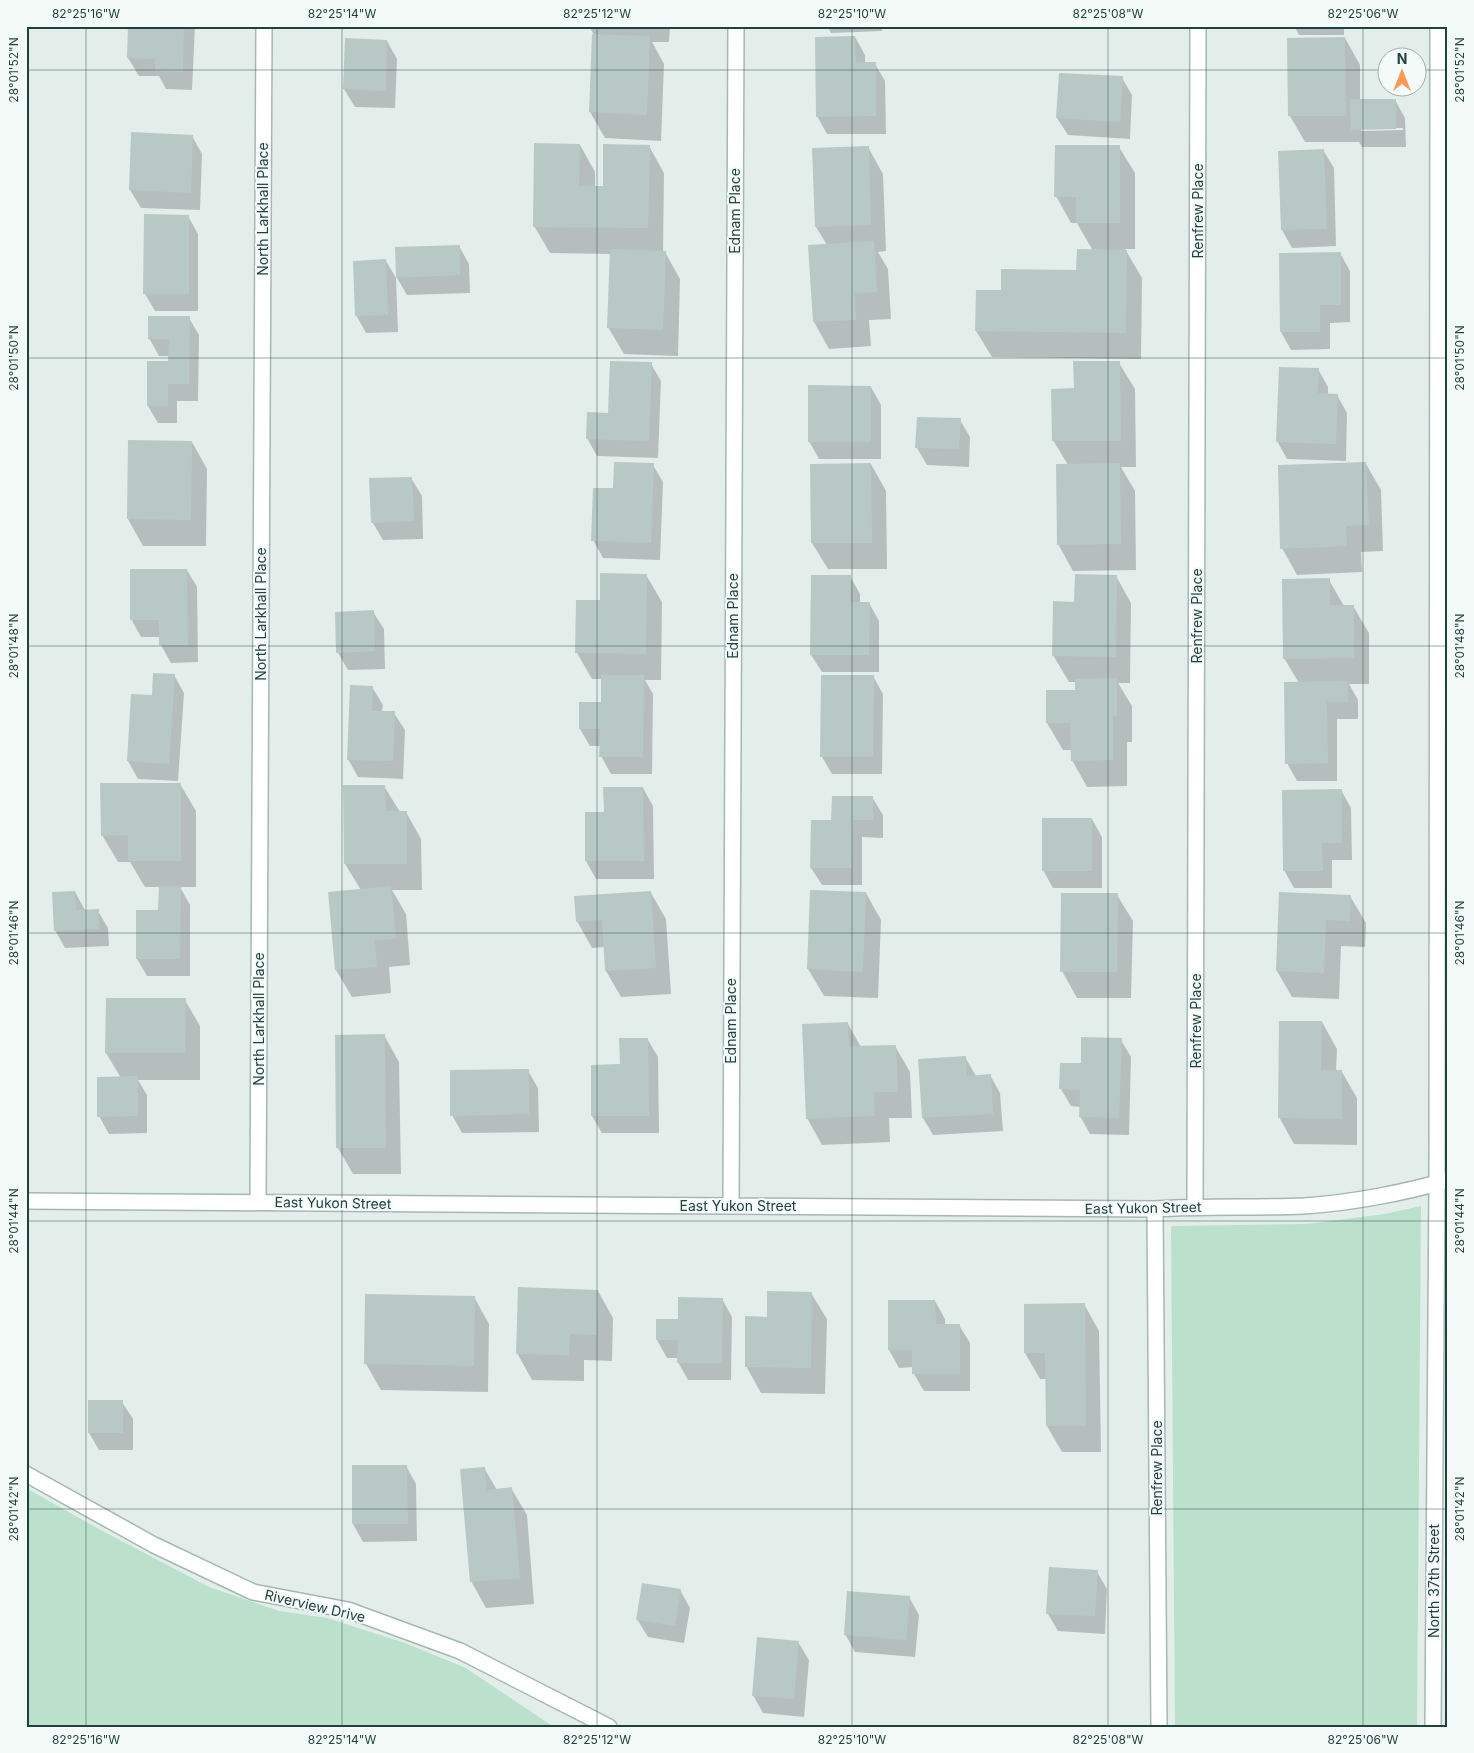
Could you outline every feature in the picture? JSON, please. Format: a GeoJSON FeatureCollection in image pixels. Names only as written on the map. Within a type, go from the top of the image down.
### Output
{"type":"FeatureCollection","features":[{"type":"Feature","properties":{"kind":"street","name":"North Larkhall Place"},"geometry":{"type":"LineString","coordinates":[[258,1202],[264,26]]}},
{"type":"Feature","properties":{"kind":"street","name":"Ednam Place"},"geometry":{"type":"LineString","coordinates":[[731,1206],[736,26]]}},
{"type":"Feature","properties":{"kind":"street","name":"Renfrew Place"},"geometry":{"type":"LineString","coordinates":[[1195,1207],[1198,26]]}},
{"type":"Feature","properties":{"kind":"street","name":"North 37th Street"},"geometry":{"type":"LineString","coordinates":[[1433,1727],[1442,1182],[1443,430],[1438,26]]}},
{"type":"Feature","properties":{"kind":"street","name":"East Yukon Street"},"geometry":{"type":"LineString","coordinates":[[26,1201],[1155,1209],[1305,1206],[1383,1196],[1442,1182]]}},
{"type":"Feature","properties":{"kind":"street","name":"Renfrew Place"},"geometry":{"type":"LineString","coordinates":[[1155,1209],[1159,1727]]}},
{"type":"Feature","properties":{"kind":"street","name":"Riverview Drive"},"geometry":{"type":"LineString","coordinates":[[26,1474],[154,1545],[253,1592],[348,1610],[460,1651],[609,1727]]}},
{"type":"Feature","properties":{"kind":"green space"},"geometry":{"type":"Polygon","coordinates":[[[1421,1206],[1417,1727],[1175,1727],[1171,1226],[1307,1224],[1385,1214],[1421,1206]]]}},
{"type":"Feature","properties":{"kind":"green space"},"geometry":{"type":"Polygon","coordinates":[[[26,1488],[209,1587],[279,1611],[327,1618],[405,1643],[466,1668],[554,1727],[26,1727],[26,1488]]]}},
{"type":"Feature","properties":{"kind":"building"},"geometry":{"type":"Polygon","coordinates":[[[128,26],[184,26],[183,72],[155,71],[155,59],[127,58],[128,26]]]}},
{"type":"Feature","properties":{"kind":"building"},"geometry":{"type":"Polygon","coordinates":[[[592,34],[650,36],[647,115],[589,112],[592,34]]]}},
{"type":"Feature","properties":{"kind":"building"},"geometry":{"type":"Polygon","coordinates":[[[855,36],[856,62],[876,62],[876,116],[816,117],[815,37],[855,36]]]}},
{"type":"Feature","properties":{"kind":"building"},"geometry":{"type":"Polygon","coordinates":[[[1345,37],[1346,116],[1288,116],[1287,38],[1345,37]]]}},
{"type":"Feature","properties":{"kind":"building"},"geometry":{"type":"Polygon","coordinates":[[[345,38],[387,40],[386,91],[343,89],[345,38]]]}},
{"type":"Feature","properties":{"kind":"building"},"geometry":{"type":"Polygon","coordinates":[[[1059,73],[1123,76],[1120,122],[1056,118],[1059,73]]]}},
{"type":"Feature","properties":{"kind":"building"},"geometry":{"type":"Polygon","coordinates":[[[1350,99],[1396,99],[1396,129],[1351,130],[1350,99]]]}},
{"type":"Feature","properties":{"kind":"building"},"geometry":{"type":"Polygon","coordinates":[[[131,132],[193,135],[191,193],[129,190],[131,132]]]}},
{"type":"Feature","properties":{"kind":"building"},"geometry":{"type":"Polygon","coordinates":[[[534,143],[580,144],[579,186],[603,186],[603,144],[650,145],[648,228],[533,227],[534,143]]]}},
{"type":"Feature","properties":{"kind":"building"},"geometry":{"type":"Polygon","coordinates":[[[1055,145],[1120,145],[1120,223],[1076,223],[1076,197],[1054,197],[1055,145]]]}},
{"type":"Feature","properties":{"kind":"building"},"geometry":{"type":"Polygon","coordinates":[[[869,146],[871,225],[815,227],[812,148],[869,146]]]}},
{"type":"Feature","properties":{"kind":"building"},"geometry":{"type":"Polygon","coordinates":[[[1324,149],[1327,229],[1281,230],[1278,151],[1324,149]]]}},
{"type":"Feature","properties":{"kind":"building"},"geometry":{"type":"Polygon","coordinates":[[[144,214],[189,215],[189,294],[143,294],[144,214]]]}},
{"type":"Feature","properties":{"kind":"building"},"geometry":{"type":"Polygon","coordinates":[[[874,241],[877,292],[855,294],[856,320],[813,322],[808,245],[874,241]]]}},
{"type":"Feature","properties":{"kind":"building"},"geometry":{"type":"Polygon","coordinates":[[[460,245],[460,275],[396,278],[395,247],[460,245]]]}},
{"type":"Feature","properties":{"kind":"building"},"geometry":{"type":"Polygon","coordinates":[[[610,249],[666,251],[663,330],[607,328],[610,249]]]}},
{"type":"Feature","properties":{"kind":"building"},"geometry":{"type":"Polygon","coordinates":[[[1077,249],[1127,250],[1126,333],[975,331],[976,290],[1001,290],[1001,269],[1076,270],[1077,249]]]}},
{"type":"Feature","properties":{"kind":"building"},"geometry":{"type":"Polygon","coordinates":[[[1341,252],[1341,305],[1320,305],[1320,332],[1280,332],[1279,253],[1341,252]]]}},
{"type":"Feature","properties":{"kind":"building"},"geometry":{"type":"Polygon","coordinates":[[[386,259],[388,315],[355,316],[353,261],[386,259]]]}},
{"type":"Feature","properties":{"kind":"building"},"geometry":{"type":"Polygon","coordinates":[[[148,316],[190,316],[189,384],[168,384],[168,406],[147,406],[147,361],[168,361],[169,339],[148,339],[148,316]]]}},
{"type":"Feature","properties":{"kind":"building"},"geometry":{"type":"Polygon","coordinates":[[[610,361],[652,362],[649,441],[586,439],[587,412],[608,413],[610,361]]]}},
{"type":"Feature","properties":{"kind":"building"},"geometry":{"type":"Polygon","coordinates":[[[1073,361],[1120,361],[1121,441],[1052,441],[1051,389],[1074,388],[1073,361]]]}},
{"type":"Feature","properties":{"kind":"building"},"geometry":{"type":"Polygon","coordinates":[[[1279,367],[1319,368],[1318,393],[1338,394],[1336,444],[1276,442],[1279,367]]]}},
{"type":"Feature","properties":{"kind":"building"},"geometry":{"type":"Polygon","coordinates":[[[808,385],[871,386],[871,442],[808,442],[808,385]]]}},
{"type":"Feature","properties":{"kind":"building"},"geometry":{"type":"Polygon","coordinates":[[[917,417],[961,418],[959,449],[915,448],[917,417]]]}},
{"type":"Feature","properties":{"kind":"building"},"geometry":{"type":"Polygon","coordinates":[[[128,440],[192,441],[191,520],[127,519],[128,440]]]}},
{"type":"Feature","properties":{"kind":"building"},"geometry":{"type":"Polygon","coordinates":[[[614,462],[654,463],[651,543],[591,541],[593,488],[613,488],[614,462]]]}},
{"type":"Feature","properties":{"kind":"building"},"geometry":{"type":"Polygon","coordinates":[[[1366,462],[1369,525],[1346,526],[1347,546],[1280,549],[1278,465],[1366,462]]]}},
{"type":"Feature","properties":{"kind":"building"},"geometry":{"type":"Polygon","coordinates":[[[871,463],[872,543],[811,543],[810,464],[871,463]]]}},
{"type":"Feature","properties":{"kind":"building"},"geometry":{"type":"Polygon","coordinates":[[[1120,463],[1121,544],[1057,545],[1056,464],[1120,463]]]}},
{"type":"Feature","properties":{"kind":"building"},"geometry":{"type":"Polygon","coordinates":[[[412,477],[414,521],[371,523],[369,478],[412,477]]]}},
{"type":"Feature","properties":{"kind":"building"},"geometry":{"type":"Polygon","coordinates":[[[130,569],[187,569],[188,645],[159,645],[159,620],[130,620],[130,569]]]}},
{"type":"Feature","properties":{"kind":"building"},"geometry":{"type":"Polygon","coordinates":[[[600,573],[647,574],[646,654],[575,653],[576,600],[600,600],[600,573]]]}},
{"type":"Feature","properties":{"kind":"building"},"geometry":{"type":"Polygon","coordinates":[[[1075,574],[1117,575],[1116,657],[1052,656],[1053,601],[1074,602],[1075,574]]]}},
{"type":"Feature","properties":{"kind":"building"},"geometry":{"type":"Polygon","coordinates":[[[811,575],[851,575],[850,602],[870,602],[869,655],[810,655],[811,575]]]}},
{"type":"Feature","properties":{"kind":"building"},"geometry":{"type":"Polygon","coordinates":[[[1330,578],[1330,605],[1354,605],[1354,658],[1283,659],[1282,579],[1330,578]]]}},
{"type":"Feature","properties":{"kind":"building"},"geometry":{"type":"Polygon","coordinates":[[[374,610],[375,651],[336,653],[335,612],[374,610]]]}},
{"type":"Feature","properties":{"kind":"building"},"geometry":{"type":"Polygon","coordinates":[[[153,673],[175,674],[169,764],[127,761],[131,694],[152,695],[153,673]]]}},
{"type":"Feature","properties":{"kind":"building"},"geometry":{"type":"Polygon","coordinates":[[[601,675],[644,675],[643,757],[599,757],[600,729],[579,729],[579,702],[601,702],[601,675]]]}},
{"type":"Feature","properties":{"kind":"building"},"geometry":{"type":"Polygon","coordinates":[[[821,675],[874,675],[873,757],[820,757],[821,675]]]}},
{"type":"Feature","properties":{"kind":"building"},"geometry":{"type":"Polygon","coordinates":[[[1117,678],[1117,716],[1113,716],[1113,760],[1071,761],[1070,723],[1046,723],[1046,690],[1075,690],[1075,679],[1117,678]]]}},
{"type":"Feature","properties":{"kind":"building"},"geometry":{"type":"Polygon","coordinates":[[[1348,681],[1348,702],[1327,702],[1328,763],[1285,764],[1284,682],[1348,681]]]}},
{"type":"Feature","properties":{"kind":"building"},"geometry":{"type":"Polygon","coordinates":[[[350,685],[373,686],[372,711],[395,711],[393,761],[347,760],[350,685]]]}},
{"type":"Feature","properties":{"kind":"building"},"geometry":{"type":"Polygon","coordinates":[[[100,783],[181,783],[181,861],[128,861],[128,835],[101,836],[100,783]]]}},
{"type":"Feature","properties":{"kind":"building"},"geometry":{"type":"Polygon","coordinates":[[[343,785],[385,785],[386,811],[407,811],[407,864],[344,864],[343,785]]]}},
{"type":"Feature","properties":{"kind":"building"},"geometry":{"type":"Polygon","coordinates":[[[603,787],[643,787],[644,861],[585,861],[585,812],[604,812],[603,787]]]}},
{"type":"Feature","properties":{"kind":"building"},"geometry":{"type":"Polygon","coordinates":[[[1342,789],[1342,843],[1322,843],[1323,871],[1283,871],[1282,790],[1342,789]]]}},
{"type":"Feature","properties":{"kind":"building"},"geometry":{"type":"Polygon","coordinates":[[[832,796],[873,796],[873,820],[853,820],[852,868],[810,868],[811,820],[831,820],[832,796]]]}},
{"type":"Feature","properties":{"kind":"building"},"geometry":{"type":"Polygon","coordinates":[[[1042,818],[1092,818],[1092,871],[1042,871],[1042,818]]]}},
{"type":"Feature","properties":{"kind":"building"},"geometry":{"type":"Polygon","coordinates":[[[159,886],[181,886],[180,959],[136,959],[136,910],[158,910],[159,886]]]}},
{"type":"Feature","properties":{"kind":"building"},"geometry":{"type":"Polygon","coordinates":[[[391,886],[396,939],[375,940],[377,967],[335,970],[328,892],[391,886]]]}},
{"type":"Feature","properties":{"kind":"building"},"geometry":{"type":"Polygon","coordinates":[[[810,890],[866,892],[863,972],[807,969],[810,890]]]}},
{"type":"Feature","properties":{"kind":"building"},"geometry":{"type":"Polygon","coordinates":[[[75,891],[76,910],[99,909],[99,929],[54,931],[52,892],[75,891]]]}},
{"type":"Feature","properties":{"kind":"building"},"geometry":{"type":"Polygon","coordinates":[[[651,891],[656,968],[605,971],[602,920],[576,922],[574,896],[651,891]]]}},
{"type":"Feature","properties":{"kind":"building"},"geometry":{"type":"Polygon","coordinates":[[[1279,892],[1351,895],[1350,921],[1326,920],[1324,973],[1276,971],[1279,892]]]}},
{"type":"Feature","properties":{"kind":"building"},"geometry":{"type":"Polygon","coordinates":[[[1061,893],[1118,893],[1117,972],[1060,972],[1061,893]]]}},
{"type":"Feature","properties":{"kind":"building"},"geometry":{"type":"Polygon","coordinates":[[[106,998],[186,998],[185,1053],[105,1053],[106,998]]]}},
{"type":"Feature","properties":{"kind":"building"},"geometry":{"type":"Polygon","coordinates":[[[1279,1021],[1322,1021],[1321,1070],[1342,1070],[1342,1119],[1278,1118],[1279,1021]]]}},
{"type":"Feature","properties":{"kind":"building"},"geometry":{"type":"Polygon","coordinates":[[[848,1022],[849,1046],[896,1045],[898,1092],[874,1092],[875,1116],[806,1119],[802,1024],[848,1022]]]}},
{"type":"Feature","properties":{"kind":"building"},"geometry":{"type":"Polygon","coordinates":[[[385,1034],[386,1148],[336,1148],[335,1035],[385,1034]]]}},
{"type":"Feature","properties":{"kind":"building"},"geometry":{"type":"Polygon","coordinates":[[[1081,1037],[1122,1038],[1119,1118],[1079,1117],[1080,1090],[1059,1089],[1060,1063],[1081,1063],[1081,1037]]]}},
{"type":"Feature","properties":{"kind":"building"},"geometry":{"type":"Polygon","coordinates":[[[619,1038],[648,1038],[649,1116],[591,1116],[591,1065],[620,1064],[619,1038]]]}},
{"type":"Feature","properties":{"kind":"building"},"geometry":{"type":"Polygon","coordinates":[[[966,1056],[967,1076],[991,1074],[993,1114],[922,1118],[918,1059],[966,1056]]]}},
{"type":"Feature","properties":{"kind":"building"},"geometry":{"type":"Polygon","coordinates":[[[529,1069],[529,1114],[450,1116],[450,1070],[529,1069]]]}},
{"type":"Feature","properties":{"kind":"building"},"geometry":{"type":"Polygon","coordinates":[[[138,1076],[138,1116],[97,1117],[97,1077],[138,1076]]]}},
{"type":"Feature","properties":{"kind":"building"},"geometry":{"type":"Polygon","coordinates":[[[518,1287],[598,1290],[597,1335],[570,1334],[569,1355],[516,1354],[518,1287]]]}},
{"type":"Feature","properties":{"kind":"building"},"geometry":{"type":"Polygon","coordinates":[[[767,1291],[812,1292],[811,1368],[745,1367],[745,1316],[767,1317],[767,1291]]]}},
{"type":"Feature","properties":{"kind":"building"},"geometry":{"type":"Polygon","coordinates":[[[365,1294],[475,1296],[474,1366],[364,1364],[365,1294]]]}},
{"type":"Feature","properties":{"kind":"building"},"geometry":{"type":"Polygon","coordinates":[[[678,1297],[723,1298],[722,1363],[677,1363],[678,1340],[656,1340],[656,1319],[678,1319],[678,1297]]]}},
{"type":"Feature","properties":{"kind":"building"},"geometry":{"type":"Polygon","coordinates":[[[888,1300],[935,1300],[936,1324],[960,1324],[960,1374],[912,1374],[912,1350],[888,1350],[888,1300]]]}},
{"type":"Feature","properties":{"kind":"building"},"geometry":{"type":"Polygon","coordinates":[[[1085,1303],[1086,1426],[1046,1426],[1045,1353],[1024,1353],[1024,1304],[1085,1303]]]}},
{"type":"Feature","properties":{"kind":"building"},"geometry":{"type":"Polygon","coordinates":[[[88,1400],[123,1400],[123,1433],[88,1433],[88,1400]]]}},
{"type":"Feature","properties":{"kind":"building"},"geometry":{"type":"Polygon","coordinates":[[[352,1465],[407,1465],[408,1524],[352,1524],[352,1465]]]}},
{"type":"Feature","properties":{"kind":"building"},"geometry":{"type":"Polygon","coordinates":[[[485,1467],[487,1490],[512,1487],[520,1578],[470,1582],[460,1469],[485,1467]]]}},
{"type":"Feature","properties":{"kind":"building"},"geometry":{"type":"Polygon","coordinates":[[[1049,1567],[1098,1570],[1095,1616],[1046,1614],[1049,1567]]]}},
{"type":"Feature","properties":{"kind":"building"},"geometry":{"type":"Polygon","coordinates":[[[642,1583],[681,1589],[675,1626],[636,1620],[642,1583]]]}},
{"type":"Feature","properties":{"kind":"building"},"geometry":{"type":"Polygon","coordinates":[[[847,1591],[910,1596],[906,1640],[844,1635],[847,1591]]]}},
{"type":"Feature","properties":{"kind":"building"},"geometry":{"type":"Polygon","coordinates":[[[757,1637],[799,1641],[794,1699],[752,1696],[757,1637]]]}}]}
